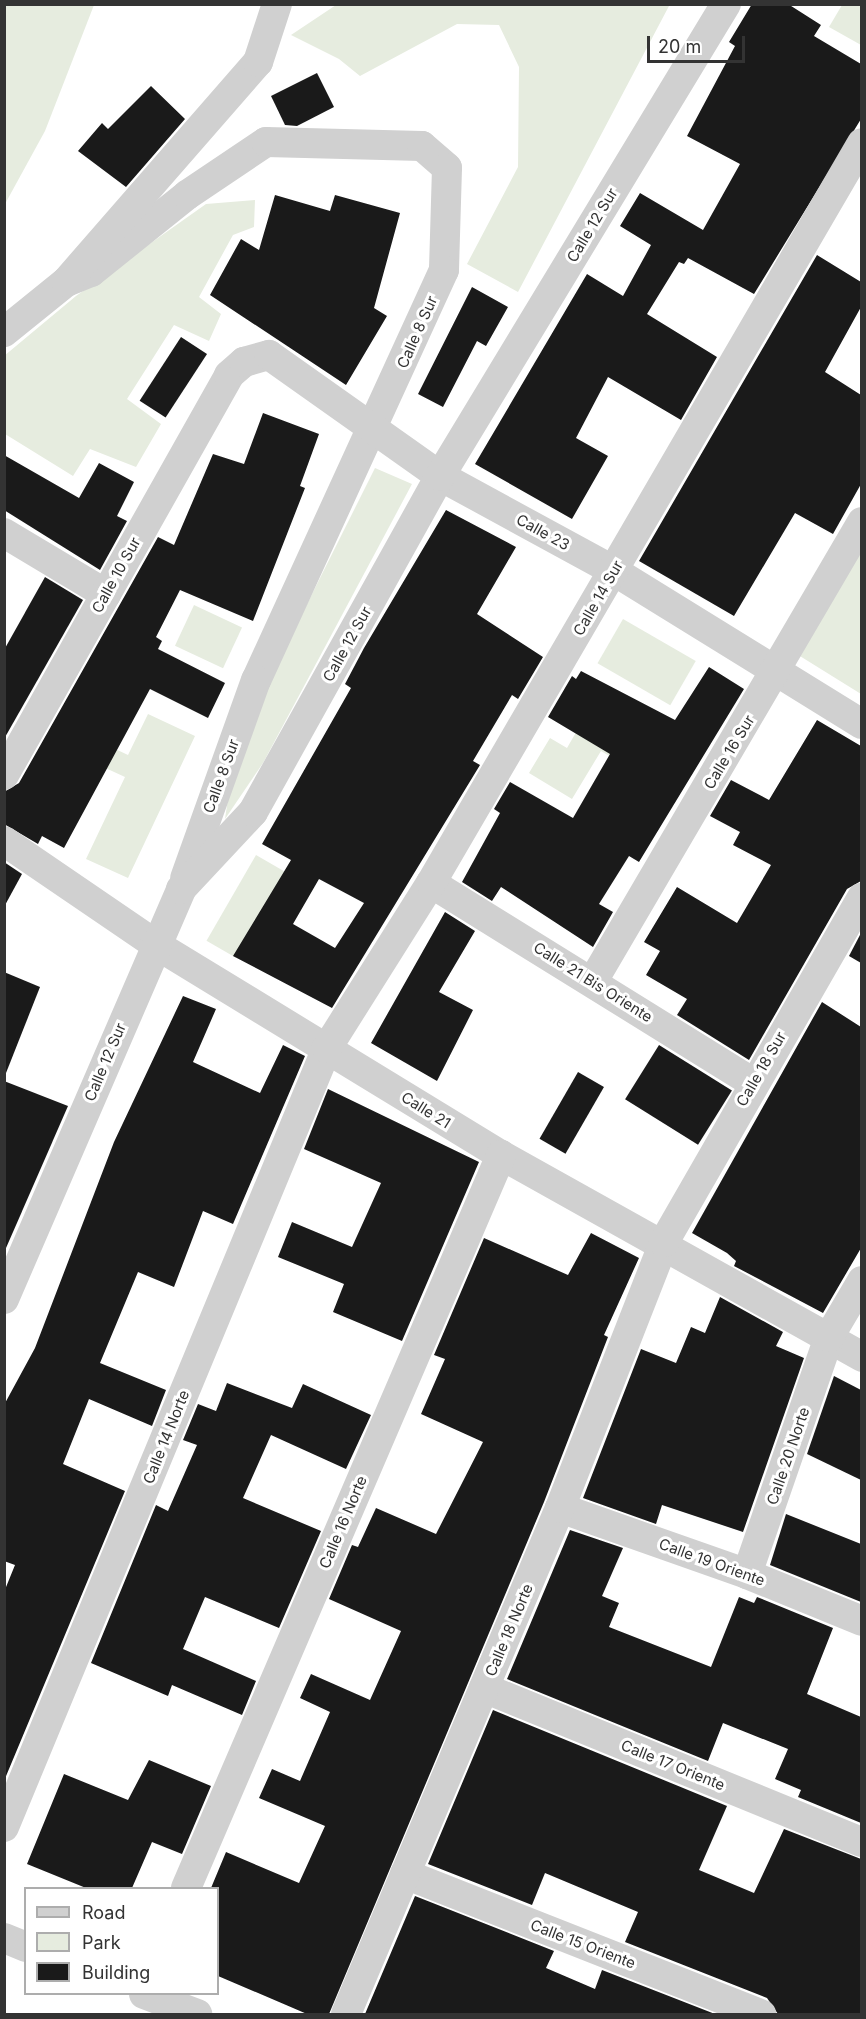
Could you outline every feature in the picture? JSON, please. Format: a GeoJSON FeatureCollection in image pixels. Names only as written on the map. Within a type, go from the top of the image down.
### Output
{"type":"FeatureCollection","features":[{"type":"Feature","properties":{"kind":"street","name":"Calle 8 Sur"},"geometry":{"type":"LineString","coordinates":[[4,332],[66,282],[258,62],[277,4]]}},
{"type":"Feature","properties":{"kind":"street","name":"Calle 12 Sur"},"geometry":{"type":"LineString","coordinates":[[4,1299],[155,944],[181,889],[253,812],[440,476],[726,4]]}},
{"type":"Feature","properties":{"kind":"street","name":"Calle 8 Sur"},"geometry":{"type":"LineString","coordinates":[[66,282],[91,272],[187,195],[266,142],[429,150],[447,168],[444,270],[256,680],[181,889]]}},
{"type":"Feature","properties":{"kind":"street","name":"Calle 14 Sur"},"geometry":{"type":"LineString","coordinates":[[327,1048],[432,883],[861,143]]}},
{"type":"Feature","properties":{"kind":"street","name":"Calle 23"},"geometry":{"type":"LineString","coordinates":[[229,375],[244,363],[269,355],[372,431],[440,476],[614,571],[861,724]]}},
{"type":"Feature","properties":{"kind":"street","name":"Calle 10 Sur"},"geometry":{"type":"LineString","coordinates":[[4,775],[229,375]]}},
{"type":"Feature","properties":{"kind":"street","name":"Calle 16 Sur"},"geometry":{"type":"LineString","coordinates":[[593,981],[776,673],[861,522]]}},
{"type":"Feature","properties":{"kind":"street"},"geometry":{"type":"LineString","coordinates":[[4,533],[106,594]]}},
{"type":"Feature","properties":{"kind":"street","name":"Calle 21"},"geometry":{"type":"LineString","coordinates":[[4,841],[155,944],[501,1155],[664,1242],[861,1357]]}},
{"type":"Feature","properties":{"kind":"street","name":"Calle 21 Bis Oriente"},"geometry":{"type":"LineString","coordinates":[[432,883],[593,981],[752,1082]]}},
{"type":"Feature","properties":{"kind":"street","name":"Calle 18 Sur"},"geometry":{"type":"LineString","coordinates":[[664,1242],[752,1082],[861,898]]}},
{"type":"Feature","properties":{"kind":"street","name":"Calle 14 Norte"},"geometry":{"type":"LineString","coordinates":[[4,1827],[327,1048]]}},
{"type":"Feature","properties":{"kind":"street","name":"Calle 16 Norte"},"geometry":{"type":"LineString","coordinates":[[186,1887],[501,1155]]}},
{"type":"Feature","properties":{"kind":"street","name":"Calle 18 Norte"},"geometry":{"type":"LineString","coordinates":[[346,2014],[560,1509],[664,1242]]}},
{"type":"Feature","properties":{"kind":"street","name":"Calle 20 Norte"},"geometry":{"type":"LineString","coordinates":[[747,1574],[829,1337],[861,1281]]}},
{"type":"Feature","properties":{"kind":"street","name":"Calle 19 Oriente"},"geometry":{"type":"LineString","coordinates":[[560,1509],[747,1574],[861,1622]]}},
{"type":"Feature","properties":{"kind":"street","name":"Calle 17 Oriente"},"geometry":{"type":"LineString","coordinates":[[484,1688],[861,1842]]}},
{"type":"Feature","properties":{"kind":"street","name":"Calle 15 Oriente"},"geometry":{"type":"LineString","coordinates":[[405,1874],[761,2014]]}},
{"type":"Feature","properties":{"kind":"street"},"geometry":{"type":"LineString","coordinates":[[4,1938],[24,1946]]}},
{"type":"Feature","properties":{"kind":"street"},"geometry":{"type":"LineString","coordinates":[[132,2014],[142,1995]]}},
{"type":"Feature","properties":{"kind":"street"},"geometry":{"type":"LineString","coordinates":[[146,1995],[198,2014]]}},
{"type":"Feature","properties":{"kind":"green space"},"geometry":{"type":"Polygon","coordinates":[[[5,4],[94,5],[45,131],[5,204],[5,4]]]}},
{"type":"Feature","properties":{"kind":"green space"},"geometry":{"type":"Polygon","coordinates":[[[336,5],[669,6],[518,292],[467,264],[518,167],[519,67],[499,25],[457,24],[360,76],[339,59],[291,35],[336,5]]]}},
{"type":"Feature","properties":{"kind":"green space"},"geometry":{"type":"Polygon","coordinates":[[[842,5],[861,5],[861,45],[829,27],[842,5]]]}},
{"type":"Feature","properties":{"kind":"green space"},"geometry":{"type":"Polygon","coordinates":[[[255,200],[254,227],[233,235],[199,297],[221,314],[209,341],[174,325],[127,399],[161,424],[136,467],[90,449],[73,476],[5,434],[4,356],[76,296],[206,204],[255,200]]]}},
{"type":"Feature","properties":{"kind":"green space"},"geometry":{"type":"Polygon","coordinates":[[[375,468],[412,484],[263,763],[225,819],[230,785],[266,686],[375,468]]]}},
{"type":"Feature","properties":{"kind":"green space"},"geometry":{"type":"Polygon","coordinates":[[[861,544],[861,694],[795,653],[861,544]]]}},
{"type":"Feature","properties":{"kind":"green space"},"geometry":{"type":"Polygon","coordinates":[[[194,605],[242,627],[223,668],[175,646],[194,605]]]}},
{"type":"Feature","properties":{"kind":"green space"},"geometry":{"type":"Polygon","coordinates":[[[623,619],[696,661],[670,705],[598,663],[623,619]]]}},
{"type":"Feature","properties":{"kind":"green space"},"geometry":{"type":"Polygon","coordinates":[[[148,714],[195,736],[128,878],[86,859],[125,777],[49,742],[58,722],[128,755],[148,714]]]}},
{"type":"Feature","properties":{"kind":"green space"},"geometry":{"type":"Polygon","coordinates":[[[582,722],[618,744],[611,757],[601,751],[572,799],[529,773],[550,738],[567,748],[582,722]]]}},
{"type":"Feature","properties":{"kind":"green space"},"geometry":{"type":"Polygon","coordinates":[[[256,855],[285,872],[236,958],[207,941],[256,855]]]}},
{"type":"Feature","properties":{"kind":"building"},"geometry":{"type":"Polygon","coordinates":[[[752,4],[788,4],[821,25],[814,36],[861,64],[861,119],[754,294],[688,258],[684,264],[679,262],[647,314],[717,357],[681,420],[608,377],[576,438],[608,456],[572,519],[475,464],[587,274],[623,296],[651,245],[620,226],[640,193],[703,230],[740,164],[687,136],[735,46],[729,42],[752,4]]]}},
{"type":"Feature","properties":{"kind":"building"},"geometry":{"type":"Polygon","coordinates":[[[317,73],[334,107],[297,126],[285,125],[271,96],[317,73]]]}},
{"type":"Feature","properties":{"kind":"building"},"geometry":{"type":"Polygon","coordinates":[[[151,86],[185,119],[126,187],[78,151],[102,123],[108,129],[151,86]]]}},
{"type":"Feature","properties":{"kind":"building"},"geometry":{"type":"Polygon","coordinates":[[[275,195],[330,211],[335,195],[400,213],[374,308],[387,316],[346,385],[210,295],[241,239],[259,250],[275,195]]]}},
{"type":"Feature","properties":{"kind":"building"},"geometry":{"type":"Polygon","coordinates":[[[817,255],[861,282],[861,307],[825,372],[861,395],[861,484],[833,534],[795,513],[734,616],[639,561],[817,255]]]}},
{"type":"Feature","properties":{"kind":"building"},"geometry":{"type":"Polygon","coordinates":[[[472,287],[508,307],[486,346],[477,341],[443,407],[418,394],[472,287]]]}},
{"type":"Feature","properties":{"kind":"building"},"geometry":{"type":"Polygon","coordinates":[[[181,337],[207,354],[166,418],[140,401],[181,337]]]}},
{"type":"Feature","properties":{"kind":"building"},"geometry":{"type":"Polygon","coordinates":[[[263,413],[319,434],[300,486],[305,488],[253,621],[180,590],[156,637],[162,641],[158,649],[225,683],[208,718],[150,689],[64,848],[42,836],[38,844],[4,824],[4,792],[19,783],[158,537],[174,545],[213,454],[244,464],[263,413]]]}},
{"type":"Feature","properties":{"kind":"building"},"geometry":{"type":"Polygon","coordinates":[[[4,455],[79,498],[99,463],[134,482],[117,516],[127,521],[100,570],[4,510],[4,455]]]}},
{"type":"Feature","properties":{"kind":"building"},"geometry":{"type":"Polygon","coordinates":[[[446,510],[516,547],[477,614],[543,657],[518,699],[512,695],[473,761],[480,765],[332,1008],[233,956],[291,860],[262,844],[351,688],[345,684],[446,510]],[[319,879],[293,924],[335,948],[364,903],[319,879]]]}},
{"type":"Feature","properties":{"kind":"building"},"geometry":{"type":"Polygon","coordinates":[[[45,577],[83,600],[4,739],[4,650],[45,577]]]}},
{"type":"Feature","properties":{"kind":"building"},"geometry":{"type":"Polygon","coordinates":[[[709,667],[744,689],[639,862],[629,856],[599,904],[613,912],[593,947],[501,887],[492,901],[462,882],[500,813],[494,809],[510,782],[573,818],[610,754],[548,717],[572,676],[576,679],[581,671],[675,720],[709,667]]]}},
{"type":"Feature","properties":{"kind":"building"},"geometry":{"type":"Polygon","coordinates":[[[817,720],[861,746],[861,881],[847,889],[749,1060],[677,1015],[687,999],[646,975],[660,951],[644,942],[677,887],[737,923],[771,865],[733,845],[740,832],[710,816],[731,780],[769,800],[817,720]]]}},
{"type":"Feature","properties":{"kind":"building"},"geometry":{"type":"Polygon","coordinates":[[[4,862],[22,874],[4,907],[4,862]]]}},
{"type":"Feature","properties":{"kind":"building"},"geometry":{"type":"Polygon","coordinates":[[[445,912],[475,931],[439,992],[473,1010],[437,1081],[371,1043],[445,912]]]}},
{"type":"Feature","properties":{"kind":"building"},"geometry":{"type":"Polygon","coordinates":[[[861,933],[861,963],[849,956],[861,933]]]}},
{"type":"Feature","properties":{"kind":"building"},"geometry":{"type":"Polygon","coordinates":[[[4,972],[40,987],[6,1073],[4,1073],[4,972]]]}},
{"type":"Feature","properties":{"kind":"building"},"geometry":{"type":"Polygon","coordinates":[[[183,996],[216,1009],[193,1062],[260,1093],[283,1045],[305,1056],[233,1224],[203,1211],[174,1287],[138,1272],[100,1363],[166,1390],[152,1426],[89,1399],[63,1464],[125,1491],[4,1781],[4,1592],[15,1565],[4,1561],[4,1405],[35,1348],[114,1142],[183,996]]]}},
{"type":"Feature","properties":{"kind":"building"},"geometry":{"type":"Polygon","coordinates":[[[822,1002],[861,1027],[861,1248],[823,1313],[734,1266],[736,1261],[727,1253],[692,1233],[822,1002]]]}},
{"type":"Feature","properties":{"kind":"building"},"geometry":{"type":"Polygon","coordinates":[[[659,1045],[732,1091],[698,1145],[625,1099],[659,1045]]]}},
{"type":"Feature","properties":{"kind":"building"},"geometry":{"type":"Polygon","coordinates":[[[578,1072],[604,1087],[565,1154],[540,1139],[578,1072]]]}},
{"type":"Feature","properties":{"kind":"building"},"geometry":{"type":"Polygon","coordinates":[[[4,1081],[68,1106],[6,1248],[4,1248],[4,1081]]]}},
{"type":"Feature","properties":{"kind":"building"},"geometry":{"type":"Polygon","coordinates":[[[328,1089],[479,1162],[402,1341],[333,1312],[344,1284],[278,1257],[292,1222],[352,1247],[381,1183],[304,1149],[328,1089]]]}},
{"type":"Feature","properties":{"kind":"building"},"geometry":{"type":"Polygon","coordinates":[[[591,1233],[639,1258],[604,1335],[608,1337],[544,1502],[329,2014],[307,2014],[219,1976],[219,1887],[211,1887],[226,1852],[299,1883],[325,1826],[259,1798],[272,1769],[300,1781],[330,1712],[300,1698],[311,1674],[370,1700],[401,1631],[329,1599],[352,1545],[358,1547],[376,1508],[436,1534],[483,1442],[421,1414],[445,1359],[434,1355],[484,1238],[568,1275],[591,1233]]]}},
{"type":"Feature","properties":{"kind":"building"},"geometry":{"type":"Polygon","coordinates":[[[720,1297],[783,1332],[776,1346],[804,1358],[743,1532],[662,1505],[656,1524],[583,1498],[641,1349],[676,1363],[691,1327],[705,1333],[720,1297]]]}},
{"type":"Feature","properties":{"kind":"building"},"geometry":{"type":"Polygon","coordinates":[[[834,1376],[861,1390],[861,1480],[807,1454],[834,1376]]]}},
{"type":"Feature","properties":{"kind":"building"},"geometry":{"type":"Polygon","coordinates":[[[227,1383],[292,1408],[303,1384],[371,1415],[346,1469],[271,1435],[243,1498],[321,1531],[279,1628],[205,1597],[183,1649],[256,1681],[242,1715],[172,1685],[168,1696],[91,1663],[156,1505],[168,1511],[197,1445],[183,1440],[198,1404],[216,1411],[227,1383]]]}},
{"type":"Feature","properties":{"kind":"building"},"geometry":{"type":"Polygon","coordinates":[[[786,1514],[861,1544],[861,1602],[770,1565],[786,1514]]]}},
{"type":"Feature","properties":{"kind":"building"},"geometry":{"type":"Polygon","coordinates":[[[570,1530],[623,1548],[602,1596],[619,1603],[609,1627],[711,1667],[739,1597],[754,1603],[757,1597],[833,1628],[807,1694],[861,1717],[861,1823],[798,1797],[801,1790],[775,1779],[788,1749],[723,1723],[708,1761],[507,1679],[570,1530]]]}},
{"type":"Feature","properties":{"kind":"building"},"geometry":{"type":"Polygon","coordinates":[[[493,1710],[727,1806],[699,1870],[754,1893],[784,1829],[861,1859],[861,2014],[778,2014],[767,1998],[625,1942],[638,1912],[545,1873],[532,1905],[428,1864],[493,1710]]]}},
{"type":"Feature","properties":{"kind":"building"},"geometry":{"type":"Polygon","coordinates":[[[149,1760],[211,1786],[182,1854],[152,1842],[132,1887],[84,1887],[27,1864],[64,1774],[128,1800],[149,1760]]]}},
{"type":"Feature","properties":{"kind":"building"},"geometry":{"type":"Polygon","coordinates":[[[415,1896],[554,1951],[546,1968],[595,1989],[602,1970],[715,2014],[365,2014],[415,1896]]]}}]}
